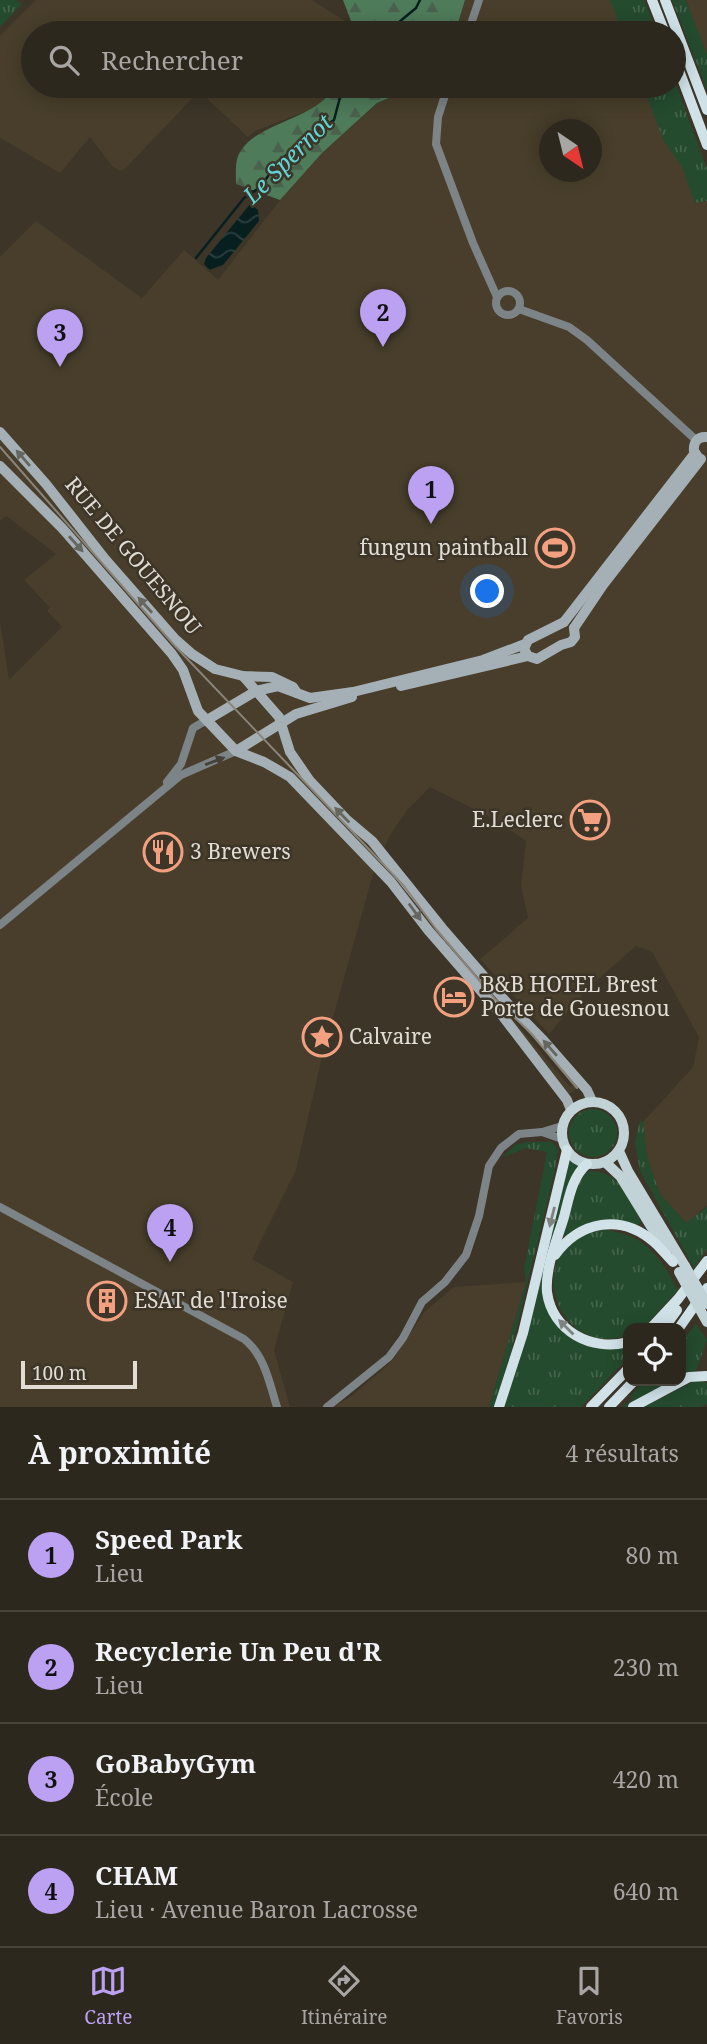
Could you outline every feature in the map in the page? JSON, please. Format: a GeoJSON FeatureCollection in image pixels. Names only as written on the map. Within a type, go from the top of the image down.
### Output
{"type":"FeatureCollection","features":[{"type":"Feature","properties":{"kind":"highway"},"geometry":{"type":"LineString","coordinates":[[652,0],[660,21]]}},
{"type":"Feature","properties":{"kind":"highway"},"geometry":{"type":"LineString","coordinates":[[665,0],[673,21]]}},
{"type":"Feature","properties":{"kind":"highway"},"geometry":{"type":"LineString","coordinates":[[686,55],[707,110]]}},
{"type":"Feature","properties":{"kind":"highway"},"geometry":{"type":"LineString","coordinates":[[686,89],[707,145]]}},
{"type":"Feature","properties":{"kind":"highway"},"geometry":{"type":"LineString","coordinates":[[499,1407],[523,1333],[564,1145]]}},
{"type":"Feature","properties":{"kind":"highway"},"geometry":{"type":"LineString","coordinates":[[587,1164],[576,1176],[551,1260],[547,1293],[554,1314],[564,1326],[588,1343],[604,1346],[623,1343]]}},
{"type":"Feature","properties":{"kind":"highway"},"geometry":{"type":"LineString","coordinates":[[551,1260],[575,1234],[604,1224],[620,1225],[638,1231],[654,1241],[679,1267]]}},
{"type":"Feature","properties":{"kind":"highway"},"geometry":{"type":"LineString","coordinates":[[656,1323],[707,1261]]}},
{"type":"Feature","properties":{"kind":"highway"},"geometry":{"type":"LineString","coordinates":[[668,1323],[707,1268]]}},
{"type":"Feature","properties":{"kind":"highway"},"geometry":{"type":"LineString","coordinates":[[682,1323],[707,1288]]}},
{"type":"Feature","properties":{"kind":"highway"},"geometry":{"type":"LineString","coordinates":[[591,1407],[623,1374]]}},
{"type":"Feature","properties":{"kind":"highway"},"geometry":{"type":"LineString","coordinates":[[634,1407],[689,1377],[707,1376]]}},
{"type":"Feature","properties":{"kind":"highway"},"geometry":{"type":"LineString","coordinates":[[610,1407],[629,1386]]}},
{"type":"Feature","properties":{"kind":"main road","name":"RUE DE GOUESNOU"},"geometry":{"type":"LineString","coordinates":[[0,432],[175,639],[206,665],[243,676],[272,677],[293,687],[297,693]]}},
{"type":"Feature","properties":{"kind":"main road"},"geometry":{"type":"LineString","coordinates":[[569,625],[701,457],[693,447],[696,440],[707,437]]}},
{"type":"Feature","properties":{"kind":"main road","name":"RUE DE GOUESNOU"},"geometry":{"type":"LineString","coordinates":[[0,466],[62,528],[172,654],[183,670],[196,708],[236,751],[264,762],[290,777],[407,901],[428,930],[501,1014],[567,1100],[571,1110]]}},
{"type":"Feature","properties":{"kind":"main road"},"geometry":{"type":"LineString","coordinates":[[207,720],[256,691],[278,686],[310,698],[352,692],[483,660],[530,641],[558,624],[569,625]]}},
{"type":"Feature","properties":{"kind":"main road"},"geometry":{"type":"LineString","coordinates":[[236,751],[281,722],[312,708],[528,656],[537,659],[573,640],[575,634],[569,625]]}},
{"type":"Feature","properties":{"kind":"main road"},"geometry":{"type":"LineString","coordinates":[[553,629],[554,640],[561,645]]}},
{"type":"Feature","properties":{"kind":"main road"},"geometry":{"type":"LineString","coordinates":[[530,641],[544,642],[544,653]]}},
{"type":"Feature","properties":{"kind":"main road"},"geometry":{"type":"LineString","coordinates":[[528,656],[525,652],[530,641]]}},
{"type":"Feature","properties":{"kind":"main road"},"geometry":{"type":"LineString","coordinates":[[243,676],[281,722],[290,752],[310,781],[346,819],[377,846],[442,929],[587,1090],[592,1101]]}},
{"type":"Feature","properties":{"kind":"main road"},"geometry":{"type":"LineString","coordinates":[[592,1101],[610,1105],[621,1117],[625,1133],[619,1151],[605,1162],[587,1164],[579,1161],[564,1145],[562,1126],[577,1105],[592,1101]]}},
{"type":"Feature","properties":{"kind":"main road"},"geometry":{"type":"LineString","coordinates":[[619,1151],[707,1322]]}},
{"type":"Feature","properties":{"kind":"main road"},"geometry":{"type":"LineString","coordinates":[[605,1162],[620,1176],[679,1267],[707,1304]]}},
{"type":"Feature","properties":{"kind":"street"},"geometry":{"type":"LineString","coordinates":[[472,21],[479,0]]}},
{"type":"Feature","properties":{"kind":"street"},"geometry":{"type":"LineString","coordinates":[[444,98],[438,117],[436,144],[497,298]]}},
{"type":"Feature","properties":{"kind":"street"},"geometry":{"type":"LineString","coordinates":[[486,274],[506,291],[514,292],[518,296],[519,309]]}},
{"type":"Feature","properties":{"kind":"street"},"geometry":{"type":"LineString","coordinates":[[506,291],[497,298],[495,306],[503,314],[510,316],[519,309]]}},
{"type":"Feature","properties":{"kind":"street"},"geometry":{"type":"LineString","coordinates":[[519,309],[569,327],[587,340],[696,440]]}},
{"type":"Feature","properties":{"kind":"street"},"geometry":{"type":"LineString","coordinates":[[153,797],[181,764],[193,729],[207,720]]}},
{"type":"Feature","properties":{"kind":"street"},"geometry":{"type":"LineString","coordinates":[[0,925],[153,797],[187,772],[236,751]]}},
{"type":"Feature","properties":{"kind":"street"},"geometry":{"type":"LineString","coordinates":[[327,1407],[388,1357],[422,1302],[445,1282],[466,1255],[479,1216],[489,1166],[501,1148],[519,1134],[542,1132],[562,1126]]}},
{"type":"Feature","properties":{"kind":"street"},"geometry":{"type":"LineString","coordinates":[[542,1132],[564,1145]]}},
{"type":"Feature","properties":{"kind":"street"},"geometry":{"type":"LineString","coordinates":[[0,1207],[244,1339],[253,1346],[262,1360],[277,1407]]}},
{"type":"Feature","properties":{"kind":"shaded area"},"geometry":{"type":"Polygon","coordinates":[[[36,0],[312,0],[345,21],[21,21],[21,98],[192,98],[125,169],[119,171],[90,137],[60,173],[0,138],[0,36],[36,0]]]}},
{"type":"Feature","properties":{"kind":"shaded area"},"geometry":{"type":"Polygon","coordinates":[[[465,0],[633,0],[641,21],[459,21],[465,0]]]}},
{"type":"Feature","properties":{"kind":"shaded area"},"geometry":{"type":"Polygon","coordinates":[[[686,0],[707,0],[707,55],[686,0]]]}},
{"type":"Feature","properties":{"kind":"shaded area"},"geometry":{"type":"Polygon","coordinates":[[[206,98],[328,98],[314,108],[255,131],[248,137],[206,98]]]}},
{"type":"Feature","properties":{"kind":"shaded area"},"geometry":{"type":"Polygon","coordinates":[[[389,98],[671,98],[707,191],[707,1205],[687,1224],[660,1194],[647,1157],[643,1122],[693,1067],[699,1037],[652,952],[636,946],[587,989],[549,1034],[480,959],[528,918],[521,886],[526,841],[494,819],[430,787],[408,809],[389,837],[373,874],[322,1057],[296,1170],[252,1259],[293,1282],[274,1350],[290,1407],[0,1407],[0,621],[9,680],[62,627],[47,611],[50,608],[24,580],[56,554],[6,516],[0,521],[0,257],[36,221],[142,298],[184,250],[218,280],[280,200],[322,153],[378,103],[389,98]]]}},
{"type":"Feature","properties":{"kind":"shaded area"},"geometry":{"type":"Polygon","coordinates":[[[388,866],[579,1087],[568,1095],[382,871],[388,866]],[[507,1012],[570,1087],[573,1085],[507,1012]]]}},
{"type":"Feature","properties":{"kind":"shaded area"},"geometry":{"type":"Polygon","coordinates":[[[526,1282],[489,1407],[334,1407],[353,1395],[393,1360],[425,1311],[454,1287],[526,1282]]]}},
{"type":"Feature","properties":{"kind":"green space"},"geometry":{"type":"Polygon","coordinates":[[[0,0],[16,0],[22,4],[0,27],[0,0]]]}},
{"type":"Feature","properties":{"kind":"green space"},"geometry":{"type":"Polygon","coordinates":[[[343,0],[465,0],[459,21],[351,21],[343,0]]]}},
{"type":"Feature","properties":{"kind":"green space"},"geometry":{"type":"Polygon","coordinates":[[[610,0],[644,0],[652,21],[618,21],[610,0]]]}},
{"type":"Feature","properties":{"kind":"green space"},"geometry":{"type":"Polygon","coordinates":[[[672,0],[686,0],[707,55],[707,90],[686,36],[686,21],[680,21],[672,0]]]}},
{"type":"Feature","properties":{"kind":"green space"},"geometry":{"type":"Polygon","coordinates":[[[326,98],[389,98],[377,103],[322,153],[280,200],[236,184],[237,159],[245,145],[270,128],[314,107],[326,98]]]}},
{"type":"Feature","properties":{"kind":"green space"},"geometry":{"type":"Polygon","coordinates":[[[648,98],[681,98],[707,169],[707,201],[695,203],[681,165],[664,142],[648,98]]]}},
{"type":"Feature","properties":{"kind":"green space"},"geometry":{"type":"Polygon","coordinates":[[[593,1109],[610,1116],[617,1133],[610,1150],[593,1157],[576,1150],[569,1133],[576,1116],[593,1109]]]}},
{"type":"Feature","properties":{"kind":"green space"},"geometry":{"type":"Polygon","coordinates":[[[640,1120],[643,1122],[647,1157],[660,1194],[686,1223],[707,1207],[707,1249],[694,1268],[640,1171],[635,1142],[640,1120]]]}},
{"type":"Feature","properties":{"kind":"green space"},"geometry":{"type":"Polygon","coordinates":[[[552,1142],[558,1149],[555,1170],[502,1389],[496,1407],[489,1407],[526,1282],[524,1269],[547,1152],[526,1148],[503,1157],[515,1145],[552,1142]]]}},
{"type":"Feature","properties":{"kind":"green space"},"geometry":{"type":"Polygon","coordinates":[[[569,1160],[580,1166],[545,1277],[566,1334],[584,1345],[602,1349],[623,1347],[623,1363],[581,1407],[504,1407],[569,1160]]]}},
{"type":"Feature","properties":{"kind":"green space"},"geometry":{"type":"Polygon","coordinates":[[[589,1171],[609,1175],[622,1187],[641,1222],[637,1226],[563,1236],[580,1179],[589,1171]]]}},
{"type":"Feature","properties":{"kind":"green space"},"geometry":{"type":"Polygon","coordinates":[[[603,1230],[618,1232],[640,1242],[657,1257],[678,1290],[648,1323],[623,1323],[623,1337],[612,1339],[585,1334],[573,1326],[557,1302],[554,1274],[558,1260],[565,1248],[577,1238],[603,1230]]]}},
{"type":"Feature","properties":{"kind":"green space"},"geometry":{"type":"Polygon","coordinates":[[[696,1324],[707,1340],[696,1371],[686,1375],[686,1336],[696,1324]]]}},
{"type":"Feature","properties":{"kind":"green space"},"geometry":{"type":"Polygon","coordinates":[[[698,1379],[707,1383],[707,1404],[701,1407],[644,1407],[686,1386],[698,1379]]]}},
{"type":"Feature","properties":{"kind":"green space"},"geometry":{"type":"Polygon","coordinates":[[[640,1386],[665,1386],[629,1407],[622,1407],[632,1400],[631,1395],[640,1386]]]}},
{"type":"Feature","properties":{"kind":"water"},"geometry":{"type":"Polygon","coordinates":[[[250,204],[258,210],[259,221],[223,265],[209,270],[204,264],[206,258],[250,204]]]}},
{"type":"Feature","properties":{"kind":"waterway","name":"Le Spernot"},"geometry":{"type":"LineString","coordinates":[[400,21],[416,8],[420,0]]}},
{"type":"Feature","properties":{"kind":"waterway","name":"Le Spernot"},"geometry":{"type":"LineString","coordinates":[[196,258],[244,198],[259,188],[278,163],[305,138],[334,120],[340,98]]}},
{"type":"Feature","properties":{"kind":"tram line"},"geometry":{"type":"LineString","coordinates":[[0,447],[174,645],[404,886],[495,999],[530,1032],[577,1088]]}},
{"type":"Feature","properties":{"kind":"place","name":"Recyclerie Un Peu d'R"},"geometry":{"type":"Point","coordinates":[383,347]}},
{"type":"Feature","properties":{"kind":"place","name":"GoBabyGym"},"geometry":{"type":"Point","coordinates":[60,367]}},
{"type":"Feature","properties":{"kind":"place","name":"Speed Park"},"geometry":{"type":"Point","coordinates":[431,524]}},
{"type":"Feature","properties":{"kind":"place","name":"fungun paintball"},"geometry":{"type":"Point","coordinates":[555,548]}},
{"type":"Feature","properties":{"kind":"place","name":"E.Leclerc"},"geometry":{"type":"Point","coordinates":[590,820]}},
{"type":"Feature","properties":{"kind":"place","name":"3 Brewers"},"geometry":{"type":"Point","coordinates":[163,852]}},
{"type":"Feature","properties":{"kind":"place","name":"B&B HOTEL Brest Porte de Gouesnou"},"geometry":{"type":"Point","coordinates":[454,997]}},
{"type":"Feature","properties":{"kind":"place","name":"Calvaire"},"geometry":{"type":"Point","coordinates":[322,1037]}},
{"type":"Feature","properties":{"kind":"place","name":"CHAM"},"geometry":{"type":"Point","coordinates":[170,1262]}},
{"type":"Feature","properties":{"kind":"place","name":"ESAT de l'Iroise"},"geometry":{"type":"Point","coordinates":[107,1301]}}]}
